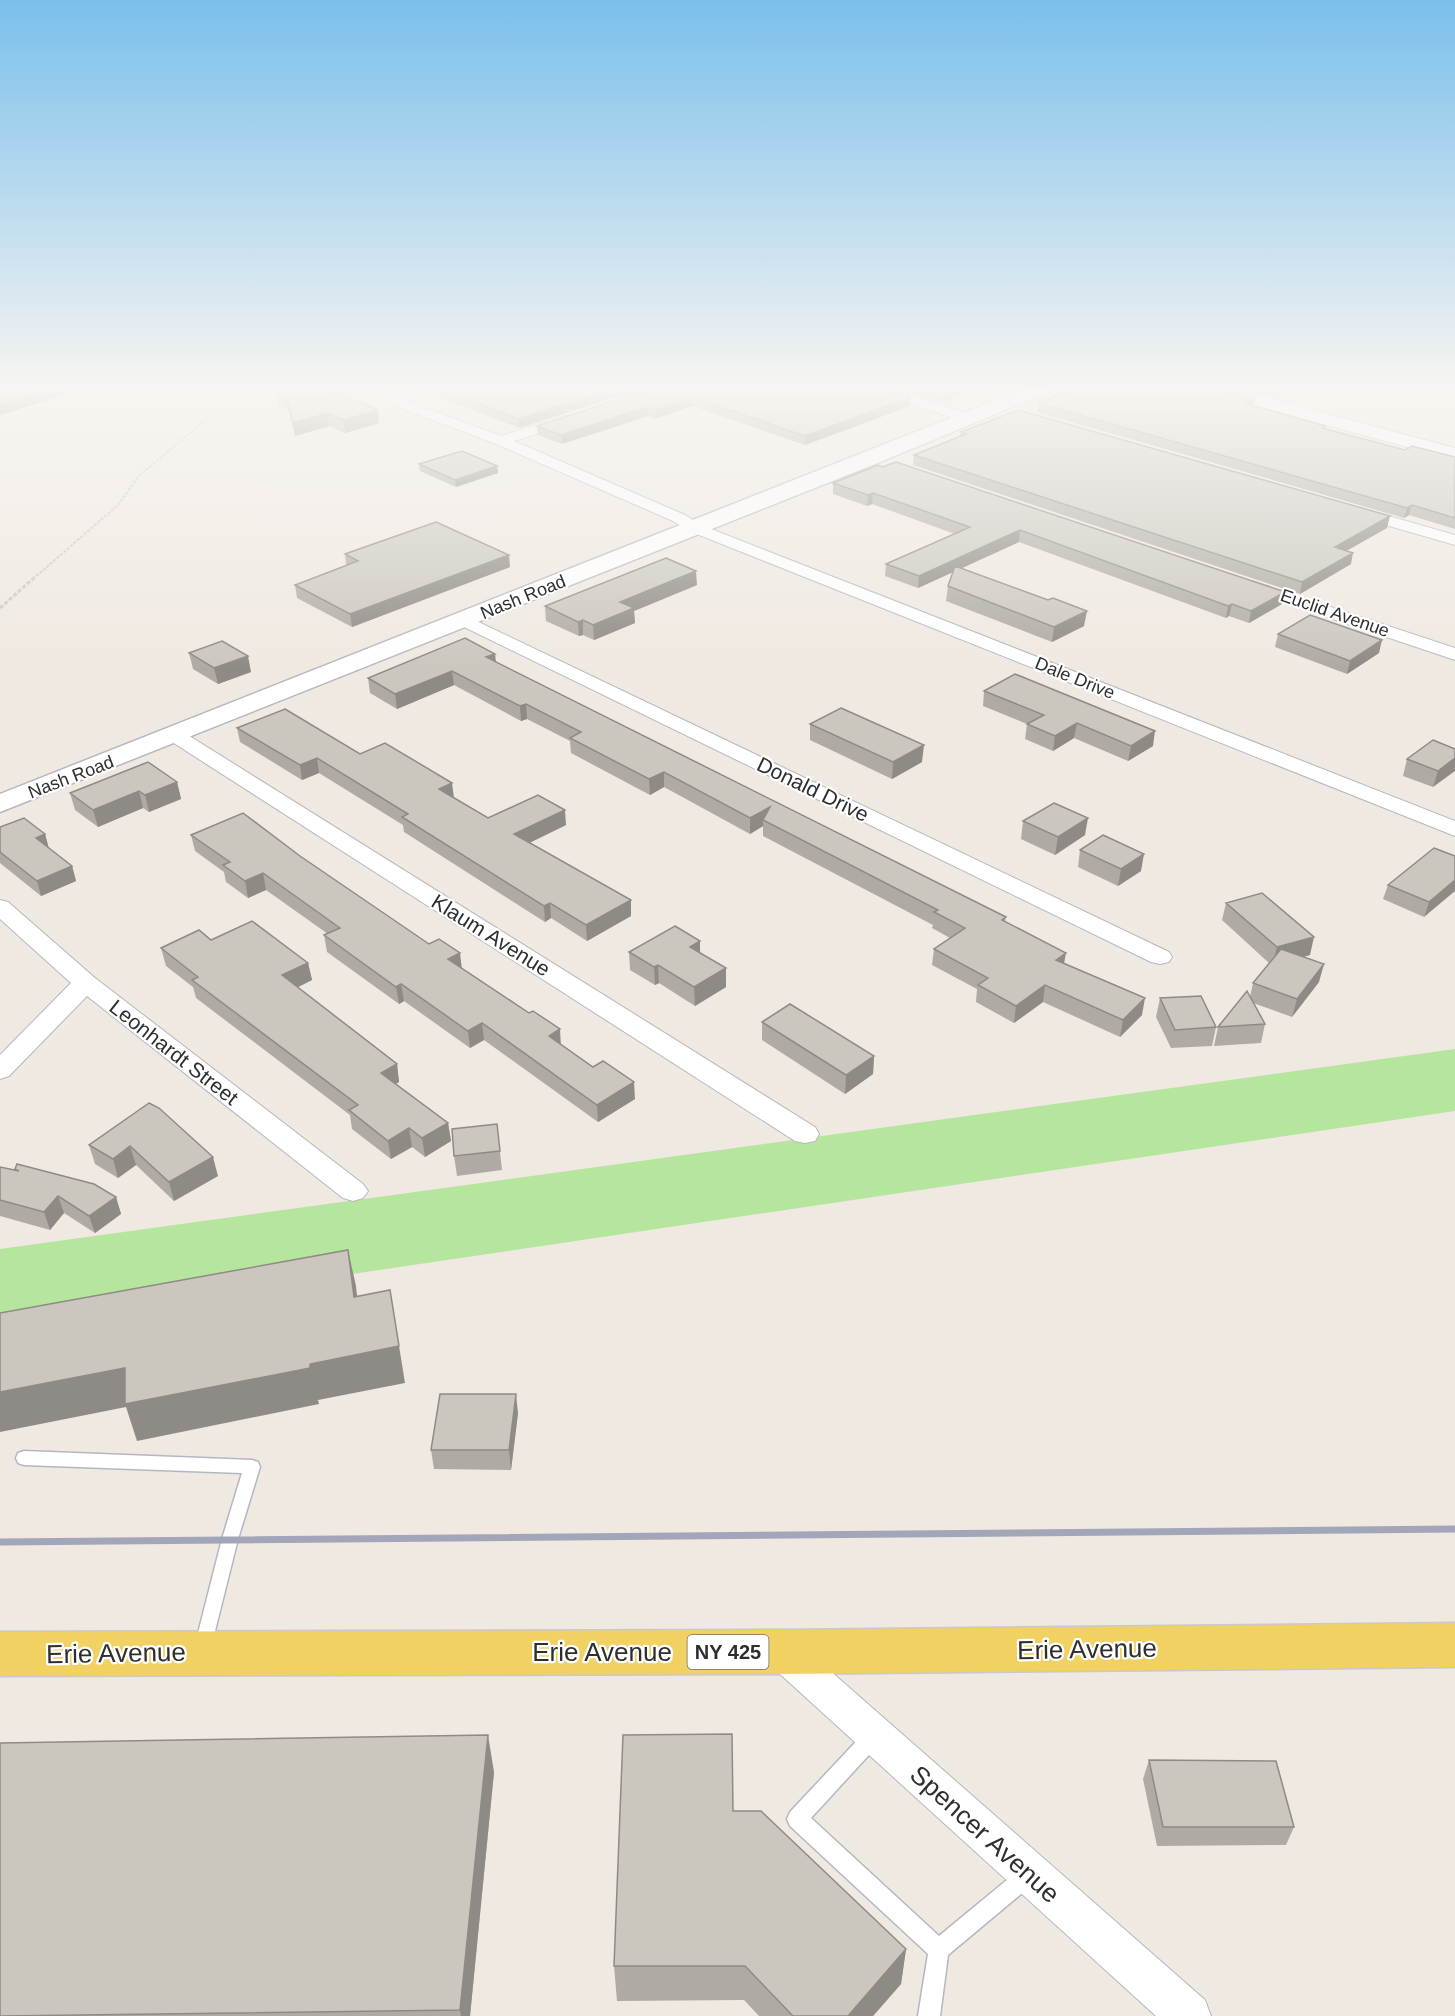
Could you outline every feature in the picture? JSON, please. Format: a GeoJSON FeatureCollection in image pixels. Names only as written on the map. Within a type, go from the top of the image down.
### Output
{"type":"FeatureCollection","features":[{"type":"Feature","properties":{"kind":"main road","name":"Nash Road"},"geometry":{"type":"LineString","coordinates":[[0,804],[814,481]]}},
{"type":"Feature","properties":{"kind":"main road","name":"Erie Avenue"},"geometry":{"type":"LineString","coordinates":[[0,1654],[782,1652],[1455,1645]]}},
{"type":"Feature","properties":{"kind":"street","name":"Dale Drive"},"geometry":{"type":"LineString","coordinates":[[594,481],[679,518],[695,528],[1455,829]]}},
{"type":"Feature","properties":{"kind":"street"},"geometry":{"type":"LineString","coordinates":[[1341,507],[1455,540]]}},
{"type":"Feature","properties":{"kind":"street","name":"Euclid Avenue"},"geometry":{"type":"LineString","coordinates":[[1231,579],[1455,654]]}},
{"type":"Feature","properties":{"kind":"street","name":"Donald Drive"},"geometry":{"type":"LineString","coordinates":[[466,621],[1160,957]]}},
{"type":"Feature","properties":{"kind":"street","name":"Klaum Avenue"},"geometry":{"type":"LineString","coordinates":[[176,736],[805,1134]]}},
{"type":"Feature","properties":{"kind":"street","name":"Leonhardt Street"},"geometry":{"type":"LineString","coordinates":[[0,907],[86,983],[353,1191]]}},
{"type":"Feature","properties":{"kind":"street"},"geometry":{"type":"LineString","coordinates":[[0,1070],[86,983]]}},
{"type":"Feature","properties":{"kind":"street","name":"Spencer Avenue"},"geometry":{"type":"LineString","coordinates":[[782,1652],[1189,2016]]}},
{"type":"Feature","properties":{"kind":"lane"},"geometry":{"type":"LineString","coordinates":[[24,1458],[252,1467],[230,1539],[202,1652]]}},
{"type":"Feature","properties":{"kind":"lane"},"geometry":{"type":"LineString","coordinates":[[874,1735],[797,1819],[939,1950]]}},
{"type":"Feature","properties":{"kind":"lane"},"geometry":{"type":"LineString","coordinates":[[928,2016],[939,1950],[1029,1874]]}},
{"type":"Feature","properties":{"kind":"path"},"geometry":{"type":"LineString","coordinates":[[0,608],[118,505],[135,481]]}},
{"type":"Feature","properties":{"kind":"green space"},"geometry":{"type":"Polygon","coordinates":[[[1455,1049],[1455,1111],[0,1326],[0,1249],[1455,1049]]]}},
{"type":"Feature","properties":{"kind":"building"},"geometry":{"type":"Polygon","coordinates":[[[838,481],[953,481],[1285,592],[1251,611],[1232,604],[1228,606],[1020,530],[919,576],[886,564],[970,527],[873,493],[868,495],[833,483],[838,481]]]}},
{"type":"Feature","properties":{"kind":"building"},"geometry":{"type":"Polygon","coordinates":[[[994,481],[1267,481],[1390,516],[1335,547],[1353,553],[1302,582],[994,481]]]}},
{"type":"Feature","properties":{"kind":"building"},"geometry":{"type":"Polygon","coordinates":[[[1312,481],[1455,481],[1455,518],[1412,505],[1407,508],[1312,481]]]}},
{"type":"Feature","properties":{"kind":"building"},"geometry":{"type":"Polygon","coordinates":[[[436,522],[509,555],[350,614],[295,585],[358,561],[345,554],[436,522]]]}},
{"type":"Feature","properties":{"kind":"building"},"geometry":{"type":"Polygon","coordinates":[[[666,558],[696,571],[620,602],[634,608],[593,625],[583,620],[578,622],[545,606],[666,558]]]}},
{"type":"Feature","properties":{"kind":"building"},"geometry":{"type":"Polygon","coordinates":[[[955,566],[1048,600],[1053,598],[1087,611],[1054,627],[948,586],[955,566]]]}},
{"type":"Feature","properties":{"kind":"building"},"geometry":{"type":"Polygon","coordinates":[[[1310,615],[1382,640],[1350,661],[1278,634],[1310,615]]]}},
{"type":"Feature","properties":{"kind":"building"},"geometry":{"type":"Polygon","coordinates":[[[465,638],[495,654],[486,657],[1006,917],[1002,920],[1066,953],[1056,960],[1145,998],[1123,1020],[1045,985],[1016,1006],[978,985],[988,978],[934,949],[965,928],[934,912],[938,910],[763,820],[770,807],[750,818],[664,772],[649,779],[570,738],[581,732],[526,704],[520,706],[452,671],[395,694],[368,678],[465,638]]]}},
{"type":"Feature","properties":{"kind":"building"},"geometry":{"type":"Polygon","coordinates":[[[222,641],[248,656],[214,668],[189,653],[222,641]]]}},
{"type":"Feature","properties":{"kind":"building"},"geometry":{"type":"Polygon","coordinates":[[[1015,674],[1155,731],[1131,746],[1077,723],[1055,736],[1027,724],[1044,715],[984,691],[1015,674]]]}},
{"type":"Feature","properties":{"kind":"building"},"geometry":{"type":"Polygon","coordinates":[[[841,708],[924,745],[893,762],[810,724],[841,708]]]}},
{"type":"Feature","properties":{"kind":"building"},"geometry":{"type":"Polygon","coordinates":[[[285,709],[360,754],[385,743],[452,783],[439,789],[488,818],[538,795],[565,810],[514,834],[631,900],[586,925],[550,903],[544,906],[402,817],[408,814],[317,758],[300,765],[237,728],[285,709]]]}},
{"type":"Feature","properties":{"kind":"building"},"geometry":{"type":"Polygon","coordinates":[[[1433,740],[1455,749],[1455,758],[1438,771],[1407,759],[1433,740]]]}},
{"type":"Feature","properties":{"kind":"building"},"geometry":{"type":"Polygon","coordinates":[[[148,762],[177,782],[145,795],[139,791],[93,810],[70,793],[148,762]]]}},
{"type":"Feature","properties":{"kind":"building"},"geometry":{"type":"Polygon","coordinates":[[[1054,803],[1088,818],[1058,837],[1023,821],[1054,803]]]}},
{"type":"Feature","properties":{"kind":"building"},"geometry":{"type":"Polygon","coordinates":[[[243,813],[300,856],[429,944],[439,939],[460,953],[448,959],[529,1013],[533,1011],[560,1029],[549,1036],[593,1067],[603,1061],[634,1082],[597,1105],[482,1023],[468,1031],[401,984],[396,987],[324,935],[340,928],[263,873],[245,881],[223,865],[230,862],[191,835],[243,813]]]}},
{"type":"Feature","properties":{"kind":"building"},"geometry":{"type":"Polygon","coordinates":[[[24,818],[45,834],[36,838],[72,866],[37,881],[0,852],[0,827],[24,818]]]}},
{"type":"Feature","properties":{"kind":"building"},"geometry":{"type":"Polygon","coordinates":[[[1103,835],[1144,854],[1121,869],[1080,850],[1103,835]]]}},
{"type":"Feature","properties":{"kind":"building"},"geometry":{"type":"Polygon","coordinates":[[[1434,848],[1455,856],[1455,880],[1429,902],[1388,885],[1434,848]]]}},
{"type":"Feature","properties":{"kind":"building"},"geometry":{"type":"Polygon","coordinates":[[[1262,893],[1314,937],[1277,947],[1226,903],[1262,893]]]}},
{"type":"Feature","properties":{"kind":"building"},"geometry":{"type":"Polygon","coordinates":[[[252,921],[308,963],[282,975],[397,1064],[381,1073],[448,1123],[422,1138],[409,1128],[388,1141],[349,1110],[358,1105],[192,980],[198,977],[161,948],[199,930],[211,940],[252,921]]]}},
{"type":"Feature","properties":{"kind":"building"},"geometry":{"type":"Polygon","coordinates":[[[675,926],[700,941],[690,947],[726,968],[694,987],[658,965],[654,967],[629,952],[675,926]]]}},
{"type":"Feature","properties":{"kind":"building"},"geometry":{"type":"Polygon","coordinates":[[[1281,949],[1324,964],[1297,999],[1253,983],[1281,949]]]}},
{"type":"Feature","properties":{"kind":"building"},"geometry":{"type":"Polygon","coordinates":[[[1247,991],[1265,1024],[1218,1027],[1247,991]]]}},
{"type":"Feature","properties":{"kind":"building"},"geometry":{"type":"Polygon","coordinates":[[[1201,996],[1216,1027],[1175,1030],[1160,998],[1201,996]]]}},
{"type":"Feature","properties":{"kind":"building"},"geometry":{"type":"Polygon","coordinates":[[[790,1004],[874,1056],[846,1075],[762,1022],[790,1004]]]}},
{"type":"Feature","properties":{"kind":"building"},"geometry":{"type":"Polygon","coordinates":[[[149,1103],[159,1108],[213,1157],[169,1182],[130,1146],[113,1159],[89,1145],[149,1103]]]}},
{"type":"Feature","properties":{"kind":"building"},"geometry":{"type":"Polygon","coordinates":[[[497,1124],[500,1151],[454,1156],[452,1129],[497,1124]]]}},
{"type":"Feature","properties":{"kind":"building"},"geometry":{"type":"Polygon","coordinates":[[[17,1164],[94,1184],[116,1197],[89,1216],[58,1196],[44,1212],[0,1200],[0,1167],[19,1171],[15,1169],[17,1164]]]}},
{"type":"Feature","properties":{"kind":"building"},"geometry":{"type":"Polygon","coordinates":[[[348,1250],[354,1297],[390,1290],[399,1346],[310,1364],[310,1368],[125,1404],[125,1368],[0,1392],[0,1313],[348,1250]]]}},
{"type":"Feature","properties":{"kind":"building"},"geometry":{"type":"Polygon","coordinates":[[[440,1394],[516,1394],[509,1450],[431,1450],[440,1394]]]}},
{"type":"Feature","properties":{"kind":"building"},"geometry":{"type":"Polygon","coordinates":[[[732,1734],[733,1811],[761,1811],[906,1949],[848,2016],[793,2016],[745,1966],[614,1966],[623,1735],[732,1734]]]}},
{"type":"Feature","properties":{"kind":"building"},"geometry":{"type":"Polygon","coordinates":[[[488,1735],[460,2010],[0,2016],[0,1743],[488,1735]]]}},
{"type":"Feature","properties":{"kind":"building"},"geometry":{"type":"Polygon","coordinates":[[[1149,1760],[1276,1761],[1294,1827],[1163,1827],[1149,1760]]]}},
{"type":"Feature","properties":{"kind":"railway"},"geometry":{"type":"LineString","coordinates":[[0,1542],[1455,1529]]}}]}
